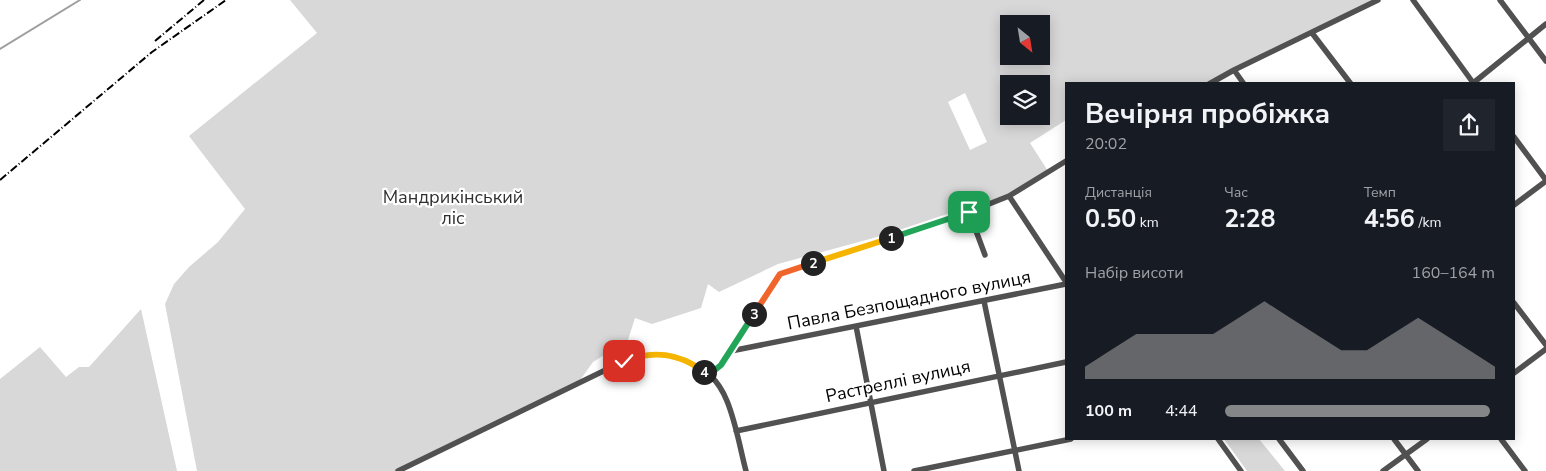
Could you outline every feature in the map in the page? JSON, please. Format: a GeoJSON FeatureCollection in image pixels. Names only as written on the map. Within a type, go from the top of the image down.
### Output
{"type":"FeatureCollection","features":[{"type":"Feature","properties":{"kind":"street"},"geometry":{"type":"LineString","coordinates":[[1213,82],[1234,70],[1378,0]]}},
{"type":"Feature","properties":{"kind":"street"},"geometry":{"type":"LineString","coordinates":[[1413,0],[1472,82]]}},
{"type":"Feature","properties":{"kind":"street"},"geometry":{"type":"LineString","coordinates":[[1500,0],[1546,62]]}},
{"type":"Feature","properties":{"kind":"street"},"geometry":{"type":"LineString","coordinates":[[1474,82],[1546,24]]}},
{"type":"Feature","properties":{"kind":"street"},"geometry":{"type":"LineString","coordinates":[[1312,33],[1349,82]]}},
{"type":"Feature","properties":{"kind":"street"},"geometry":{"type":"LineString","coordinates":[[1234,70],[1243,82]]}},
{"type":"Feature","properties":{"kind":"street"},"geometry":{"type":"LineString","coordinates":[[1515,138],[1546,181],[1515,203]]}},
{"type":"Feature","properties":{"kind":"street"},"geometry":{"type":"LineString","coordinates":[[709,375],[721,365],[731,351],[780,274],[969,212],[1009,196],[1065,162]]}},
{"type":"Feature","properties":{"kind":"street"},"geometry":{"type":"LineString","coordinates":[[1009,196],[1065,281]]}},
{"type":"Feature","properties":{"kind":"street"},"geometry":{"type":"LineString","coordinates":[[969,212],[985,255]]}},
{"type":"Feature","properties":{"kind":"street","name":"Павла Безпощадного вулиця"},"geometry":{"type":"LineString","coordinates":[[731,351],[1065,283]]}},
{"type":"Feature","properties":{"kind":"street"},"geometry":{"type":"LineString","coordinates":[[984,301],[1019,471]]}},
{"type":"Feature","properties":{"kind":"street"},"geometry":{"type":"LineString","coordinates":[[1515,304],[1546,347],[1515,372]]}},
{"type":"Feature","properties":{"kind":"street"},"geometry":{"type":"LineString","coordinates":[[856,326],[884,471]]}},
{"type":"Feature","properties":{"kind":"street"},"geometry":{"type":"LineString","coordinates":[[398,471],[636,356],[665,354],[689,361],[709,375],[726,399],[746,471]]}},
{"type":"Feature","properties":{"kind":"street","name":"Растреллі вулиця"},"geometry":{"type":"LineString","coordinates":[[736,431],[1065,362]]}},
{"type":"Feature","properties":{"kind":"street"},"geometry":{"type":"LineString","coordinates":[[914,471],[1066,440]]}},
{"type":"Feature","properties":{"kind":"street"},"geometry":{"type":"LineString","coordinates":[[1219,440],[1241,471]]}},
{"type":"Feature","properties":{"kind":"street"},"geometry":{"type":"LineString","coordinates":[[1279,440],[1304,471]]}},
{"type":"Feature","properties":{"kind":"street"},"geometry":{"type":"LineString","coordinates":[[1395,440],[1418,471]]}},
{"type":"Feature","properties":{"kind":"street"},"geometry":{"type":"LineString","coordinates":[[1383,471],[1426,440]]}},
{"type":"Feature","properties":{"kind":"street"},"geometry":{"type":"LineString","coordinates":[[1502,440],[1524,471]]}},
{"type":"Feature","properties":{"kind":"green space","name":"Мандрикінський ліс"},"geometry":{"type":"Polygon","coordinates":[[[290,0],[1378,0],[1213,82],[1065,82],[1065,121],[1030,143],[1048,171],[1024,187],[969,212],[778,264],[719,292],[708,284],[701,308],[652,324],[635,318],[628,340],[593,362],[578,383],[398,471],[197,471],[165,304],[174,284],[189,267],[218,242],[245,209],[189,136],[317,33],[290,0]],[[965,93],[948,102],[970,150],[987,142],[965,93]]]}},
{"type":"Feature","properties":{"kind":"green space"},"geometry":{"type":"Polygon","coordinates":[[[141,309],[177,471],[0,471],[0,379],[40,347],[66,377],[79,367],[89,367],[141,309]]]}},
{"type":"Feature","properties":{"kind":"green space"},"geometry":{"type":"Polygon","coordinates":[[[1225,440],[1260,440],[1285,471],[1247,471],[1225,440]]]}},
{"type":"Feature","properties":{"kind":"waterway"},"geometry":{"type":"LineString","coordinates":[[0,49],[80,0]]}},
{"type":"Feature","properties":{"kind":"railway"},"geometry":{"type":"LineString","coordinates":[[155,41],[204,0]]}},
{"type":"Feature","properties":{"kind":"railway"},"geometry":{"type":"LineString","coordinates":[[0,180],[152,52],[226,0]]}},
{"type":"Feature","properties":{"kind":"route"},"geometry":{"type":"LineString","coordinates":[[624,361],[636,356],[665,354],[689,361],[709,375],[721,365],[731,351],[780,274],[969,212]]}}]}
